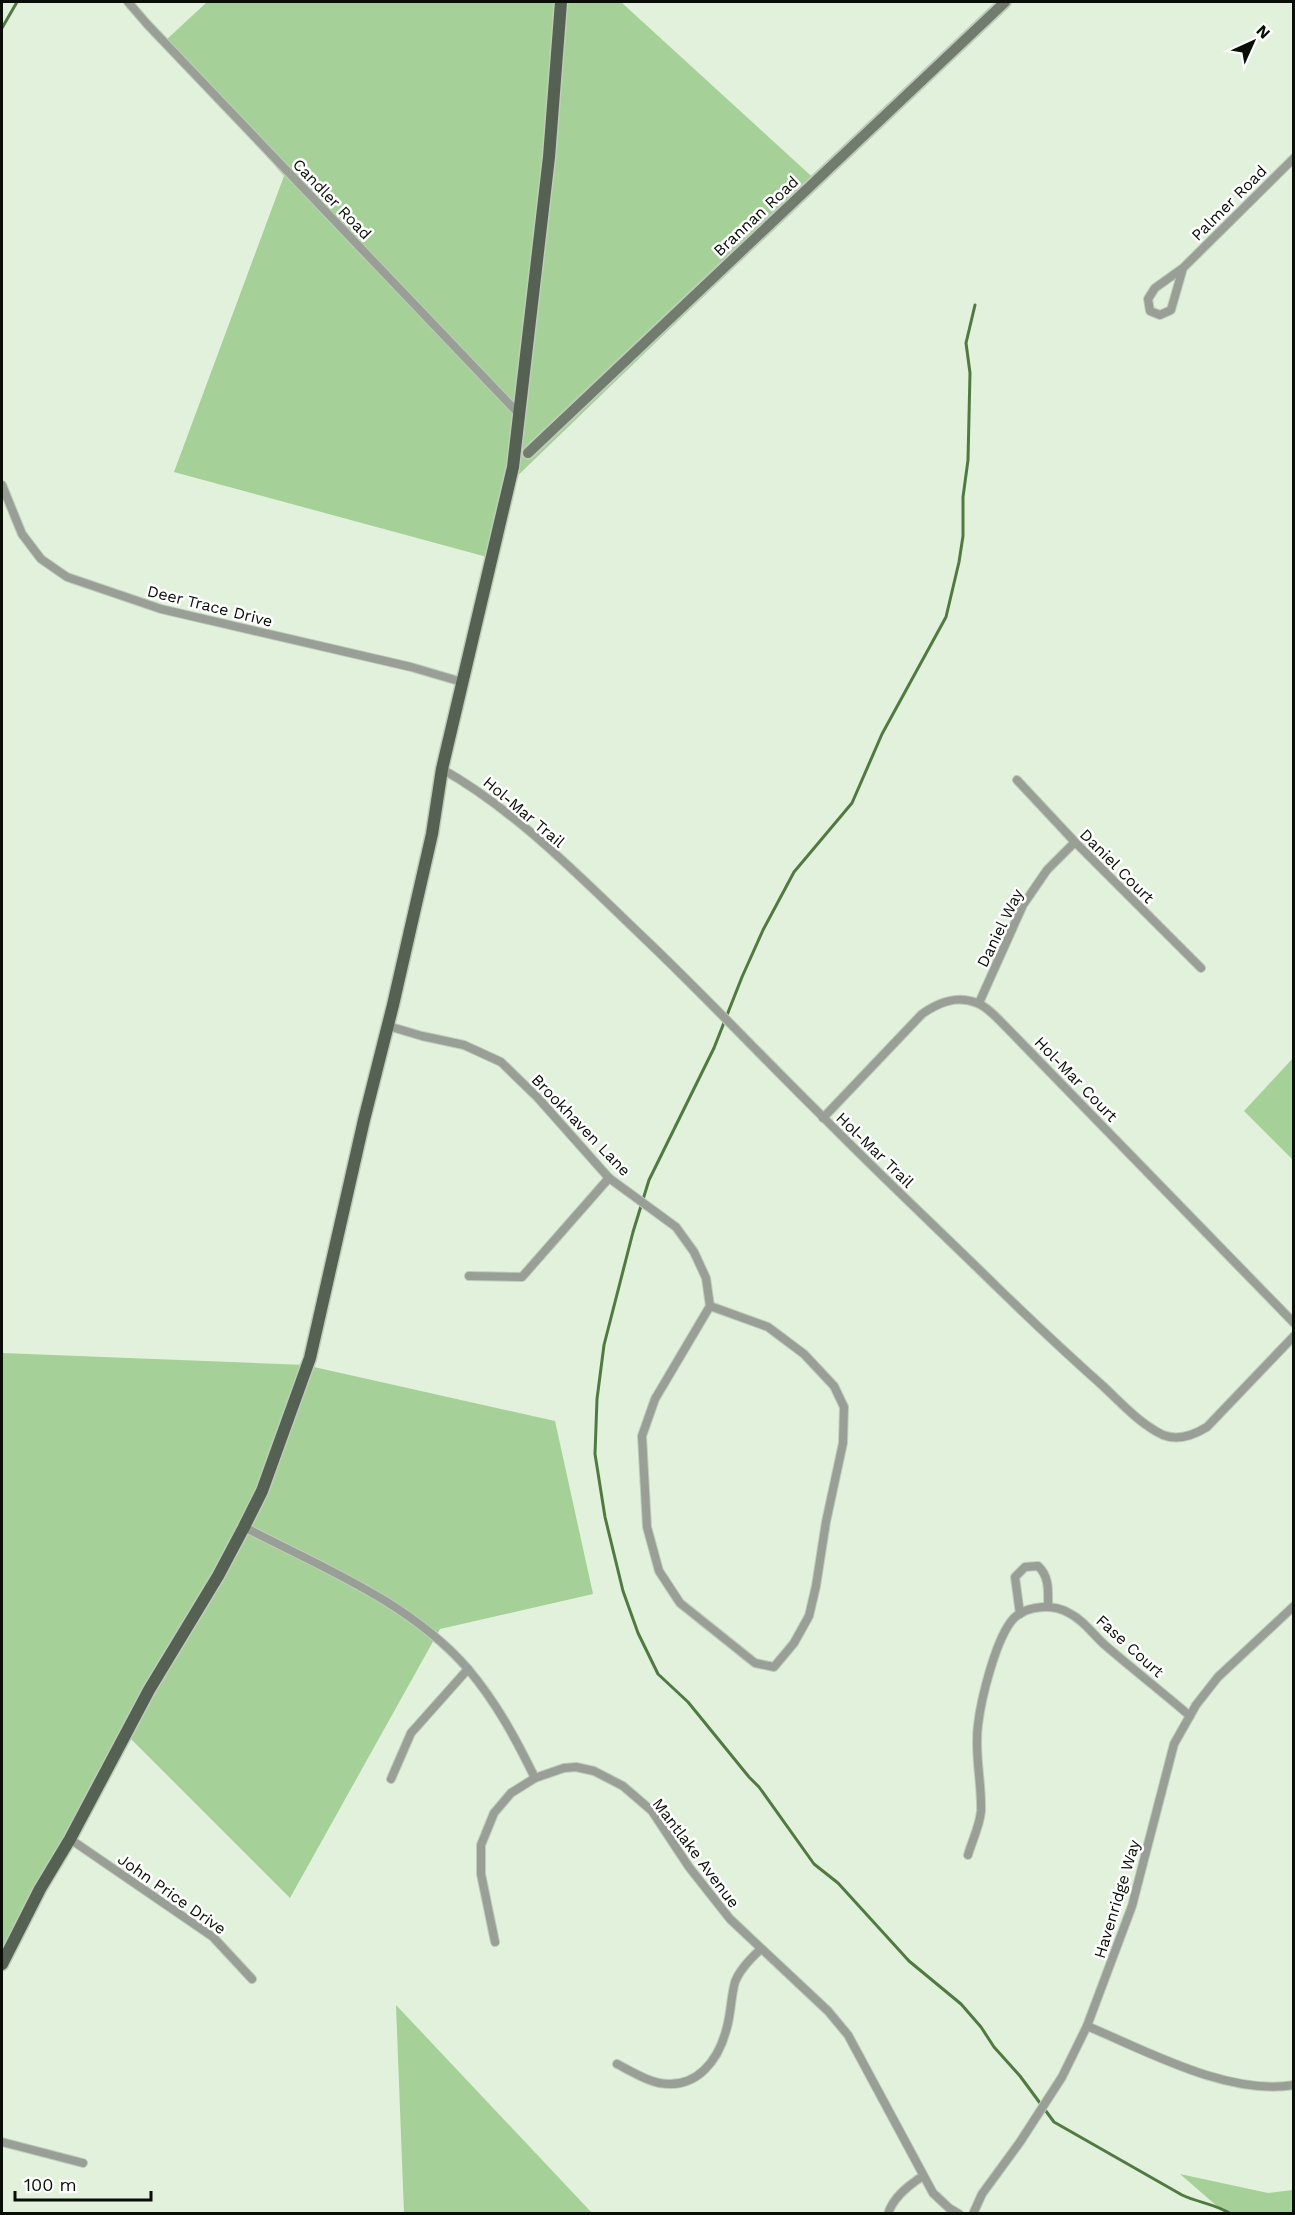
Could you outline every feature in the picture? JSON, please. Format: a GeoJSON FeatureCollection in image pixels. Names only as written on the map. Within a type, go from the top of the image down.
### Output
{"type":"FeatureCollection","features":[{"type":"Feature","properties":{"kind":"main road"},"geometry":{"type":"LineString","coordinates":[[2,1964],[40,1889],[70,1839],[149,1690],[218,1576],[244,1527],[262,1491],[310,1358],[432,834],[442,769],[513,467],[549,157],[561,2]]}},
{"type":"Feature","properties":{"kind":"street","name":"Candler Road"},"geometry":{"type":"LineString","coordinates":[[128,2],[518,413]]}},
{"type":"Feature","properties":{"kind":"street","name":"Brannan Road"},"geometry":{"type":"LineString","coordinates":[[528,453],[1005,2]]}},
{"type":"Feature","properties":{"kind":"street","name":"Palmer Road"},"geometry":{"type":"LineString","coordinates":[[1182,267],[1171,310],[1160,315],[1150,311],[1148,299],[1155,288],[1182,267],[1293,158]]}},
{"type":"Feature","properties":{"kind":"street"},"geometry":{"type":"LineString","coordinates":[[513,467],[528,453]]}},
{"type":"Feature","properties":{"kind":"street","name":"Deer Trace Drive"},"geometry":{"type":"LineString","coordinates":[[2,485],[22,534],[41,560],[67,577],[161,609],[462,681]]}},
{"type":"Feature","properties":{"kind":"street","name":"Hol-Mar Trail"},"geometry":{"type":"LineString","coordinates":[[442,769],[473,787],[542,843],[691,982],[823,1118],[1082,1367],[1130,1411],[1166,1436],[1194,1435],[1207,1427],[1293,1336]]}},
{"type":"Feature","properties":{"kind":"street","name":"Daniel Court"},"geometry":{"type":"LineString","coordinates":[[1017,780],[1075,842],[1201,968]]}},
{"type":"Feature","properties":{"kind":"street","name":"Daniel Way"},"geometry":{"type":"LineString","coordinates":[[979,1003],[1023,905],[1047,870],[1075,842]]}},
{"type":"Feature","properties":{"kind":"street"},"geometry":{"type":"LineString","coordinates":[[823,1118],[922,1014],[932,1007],[953,999],[979,1003]]}},
{"type":"Feature","properties":{"kind":"street","name":"Hol-Mar Court"},"geometry":{"type":"LineString","coordinates":[[979,1003],[1007,1028],[1293,1323]]}},
{"type":"Feature","properties":{"kind":"street","name":"Brookhaven Lane"},"geometry":{"type":"LineString","coordinates":[[388,1026],[464,1045],[501,1062],[537,1098],[609,1178],[676,1227],[694,1252],[706,1278],[710,1306]]}},
{"type":"Feature","properties":{"kind":"street"},"geometry":{"type":"LineString","coordinates":[[469,1276],[522,1277],[609,1178]]}},
{"type":"Feature","properties":{"kind":"street"},"geometry":{"type":"LineString","coordinates":[[710,1306],[768,1327],[804,1354],[834,1386],[844,1407],[843,1443],[826,1522],[816,1586],[808,1616],[794,1643],[774,1667],[755,1663],[680,1603],[659,1571],[647,1527],[642,1436],[655,1399],[695,1335],[710,1306]]}},
{"type":"Feature","properties":{"kind":"street"},"geometry":{"type":"LineString","coordinates":[[244,1527],[362,1588],[411,1618],[448,1648],[468,1669],[512,1732],[535,1778]]}},
{"type":"Feature","properties":{"kind":"street"},"geometry":{"type":"LineString","coordinates":[[968,1855],[981,1814],[978,1725],[996,1651],[1006,1630],[1014,1618],[1020,1614],[1026,1610],[1048,1607],[1048,1587],[1043,1571],[1038,1566],[1025,1567],[1015,1577],[1020,1614]]}},
{"type":"Feature","properties":{"kind":"street","name":"Havenridge Way"},"geometry":{"type":"LineString","coordinates":[[973,2214],[982,2194],[1020,2142],[1062,2077],[1087,2026],[1132,1905],[1173,1744],[1218,1677],[1293,1606]]}},
{"type":"Feature","properties":{"kind":"street","name":"Fase Court"},"geometry":{"type":"LineString","coordinates":[[1048,1607],[1067,1612],[1081,1620],[1104,1644],[1190,1716]]}},
{"type":"Feature","properties":{"kind":"street"},"geometry":{"type":"LineString","coordinates":[[391,1779],[411,1733],[468,1669]]}},
{"type":"Feature","properties":{"kind":"street","name":"Mantlake Avenue"},"geometry":{"type":"LineString","coordinates":[[495,1942],[481,1874],[481,1845],[494,1813],[511,1792],[535,1778],[564,1768],[576,1767],[594,1771],[623,1786],[652,1811],[689,1867],[730,1919],[828,2012],[848,2035],[923,2176],[940,2201],[959,2214]]}},
{"type":"Feature","properties":{"kind":"street","name":"John Price Drive"},"geometry":{"type":"LineString","coordinates":[[70,1839],[213,1937],[252,1979]]}},
{"type":"Feature","properties":{"kind":"street"},"geometry":{"type":"LineString","coordinates":[[617,2064],[643,2078],[659,2083],[674,2084],[702,2073],[716,2059],[720,2050],[727,2028],[736,1981],[751,1958],[761,1949]]}},
{"type":"Feature","properties":{"kind":"street"},"geometry":{"type":"LineString","coordinates":[[1087,2026],[1188,2070],[1229,2081],[1276,2088],[1293,2085]]}},
{"type":"Feature","properties":{"kind":"street"},"geometry":{"type":"LineString","coordinates":[[2,2142],[83,2163]]}},
{"type":"Feature","properties":{"kind":"street"},"geometry":{"type":"LineString","coordinates":[[888,2214],[898,2196],[923,2176]]}},
{"type":"Feature","properties":{"kind":"green space"},"geometry":{"type":"Polygon","coordinates":[[[207,2],[621,2],[820,184],[508,485],[487,557],[174,472],[284,176],[165,41],[207,2]]]}},
{"type":"Feature","properties":{"kind":"green space"},"geometry":{"type":"Polygon","coordinates":[[[1293,1058],[1293,1160],[1244,1111],[1293,1058]]]}},
{"type":"Feature","properties":{"kind":"green space"},"geometry":{"type":"Polygon","coordinates":[[[2,1353],[305,1365],[555,1421],[593,1594],[440,1629],[290,1898],[130,1738],[2,1960],[2,1353]]]}},
{"type":"Feature","properties":{"kind":"green space"},"geometry":{"type":"Polygon","coordinates":[[[396,2005],[592,2213],[404,2213],[396,2005]]]}},
{"type":"Feature","properties":{"kind":"green space"},"geometry":{"type":"Polygon","coordinates":[[[1180,2174],[1268,2193],[1293,2190],[1293,2213],[1225,2213],[1180,2174]]]}},
{"type":"Feature","properties":{"kind":"waterway"},"geometry":{"type":"LineString","coordinates":[[2,28],[17,2]]}},
{"type":"Feature","properties":{"kind":"waterway"},"geometry":{"type":"LineString","coordinates":[[975,305],[966,343],[970,373],[963,536],[946,617],[882,734],[852,803],[794,872],[763,930],[714,1048],[649,1180],[604,1345],[597,1399],[595,1454],[605,1517],[623,1591],[638,1633],[658,1674],[688,1702],[759,1787],[814,1864],[838,1883],[909,1961],[961,2004],[1054,2122],[1182,2195],[1231,2214]]}}]}
